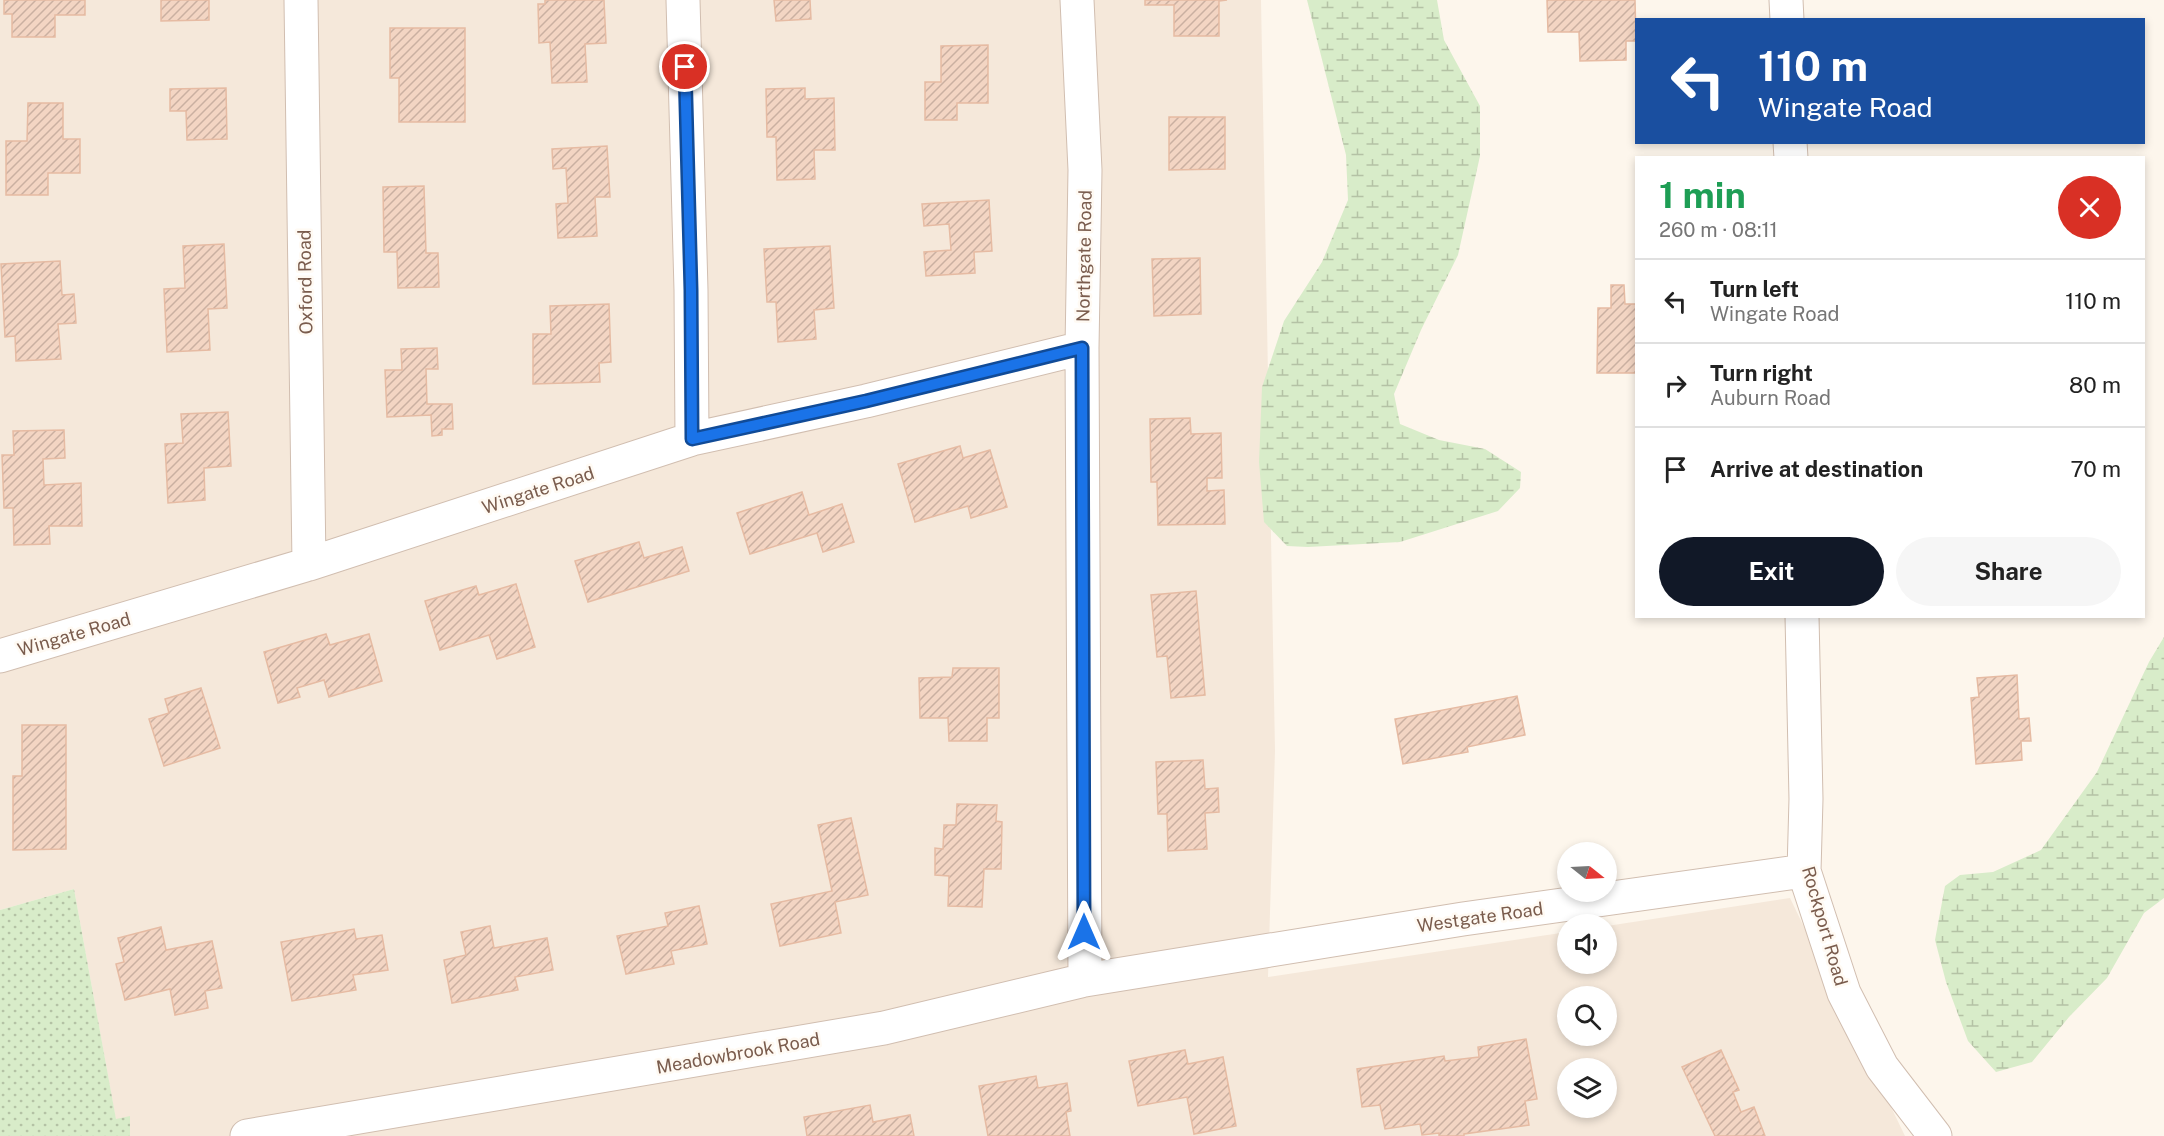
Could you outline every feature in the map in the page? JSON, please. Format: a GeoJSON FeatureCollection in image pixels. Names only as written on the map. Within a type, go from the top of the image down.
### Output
{"type":"FeatureCollection","features":[{"type":"Feature","properties":{"kind":"street","name":"Oxford Road"},"geometry":{"type":"LineString","coordinates":[[301,0],[309,564]]}},
{"type":"Feature","properties":{"kind":"street"},"geometry":{"type":"LineString","coordinates":[[683,0],[691,290],[692,439]]}},
{"type":"Feature","properties":{"kind":"street","name":"Northgate Road"},"geometry":{"type":"LineString","coordinates":[[1077,0],[1085,170],[1082,348],[1085,980]]}},
{"type":"Feature","properties":{"kind":"street"},"geometry":{"type":"LineString","coordinates":[[1786,0],[1787,18]]}},
{"type":"Feature","properties":{"kind":"street","name":"Wingate Road"},"geometry":{"type":"LineString","coordinates":[[0,656],[309,564],[692,439],[866,401],[1082,348]]}},
{"type":"Feature","properties":{"kind":"street","name":"Rockport Road"},"geometry":{"type":"LineString","coordinates":[[1802,618],[1806,799],[1804,871],[1844,993],[1882,1067],[1935,1136]]}},
{"type":"Feature","properties":{"kind":"street","name":"Westgate Road"},"geometry":{"type":"LineString","coordinates":[[1226,956],[1464,919],[1804,871]]}},
{"type":"Feature","properties":{"kind":"street","name":"Meadowbrook Road"},"geometry":{"type":"LineString","coordinates":[[247,1136],[884,1028],[1085,980],[1226,956]]}},
{"type":"Feature","properties":{"kind":"shaded area"},"geometry":{"type":"Polygon","coordinates":[[[0,0],[1261,0],[1275,751],[1268,977],[1557,934],[1557,974],[1617,974],[1617,924],[1790,898],[1905,1136],[130,1136],[130,1117],[116,1120],[74,889],[0,910],[0,0]]]}},
{"type":"Feature","properties":{"kind":"green space"},"geometry":{"type":"Polygon","coordinates":[[[1307,0],[1437,0],[1444,40],[1480,106],[1480,156],[1458,255],[1421,330],[1394,394],[1400,424],[1439,440],[1485,449],[1521,472],[1520,488],[1498,511],[1400,542],[1287,546],[1264,522],[1259,462],[1262,387],[1284,321],[1322,262],[1348,200],[1346,155],[1307,0]]]}},
{"type":"Feature","properties":{"kind":"green space"},"geometry":{"type":"Polygon","coordinates":[[[2164,637],[2164,898],[2144,913],[2107,978],[2069,1017],[2032,1062],[1996,1072],[1968,1041],[1946,982],[1935,940],[1945,886],[1960,875],[1993,872],[2041,850],[2097,772],[2149,662],[2164,637]]]}},
{"type":"Feature","properties":{"kind":"green space"},"geometry":{"type":"Polygon","coordinates":[[[74,889],[116,1119],[130,1116],[130,1136],[0,1136],[0,910],[74,889]]]}},
{"type":"Feature","properties":{"kind":"building"},"geometry":{"type":"Polygon","coordinates":[[[4,0],[85,0],[85,15],[55,15],[55,37],[12,37],[12,14],[4,14],[4,0]]]}},
{"type":"Feature","properties":{"kind":"building"},"geometry":{"type":"Polygon","coordinates":[[[161,0],[209,0],[209,20],[161,21],[161,0]]]}},
{"type":"Feature","properties":{"kind":"building"},"geometry":{"type":"Polygon","coordinates":[[[545,0],[604,0],[606,43],[585,44],[587,82],[552,83],[550,42],[539,43],[538,4],[545,4],[545,0]]]}},
{"type":"Feature","properties":{"kind":"building"},"geometry":{"type":"Polygon","coordinates":[[[774,0],[810,0],[811,19],[776,21],[774,0]]]}},
{"type":"Feature","properties":{"kind":"building"},"geometry":{"type":"Polygon","coordinates":[[[1145,0],[1227,0],[1219,1],[1219,36],[1174,36],[1174,5],[1145,5],[1145,0]]]}},
{"type":"Feature","properties":{"kind":"building"},"geometry":{"type":"Polygon","coordinates":[[[1547,0],[1635,0],[1635,41],[1626,41],[1626,60],[1580,61],[1579,32],[1548,32],[1547,0]]]}},
{"type":"Feature","properties":{"kind":"building"},"geometry":{"type":"Polygon","coordinates":[[[390,28],[465,28],[465,122],[399,122],[399,78],[390,78],[390,28]]]}},
{"type":"Feature","properties":{"kind":"building"},"geometry":{"type":"Polygon","coordinates":[[[988,45],[988,103],[957,103],[957,120],[925,120],[925,82],[941,82],[941,46],[988,45]]]}},
{"type":"Feature","properties":{"kind":"building"},"geometry":{"type":"Polygon","coordinates":[[[226,88],[227,139],[187,140],[186,111],[170,111],[170,89],[226,88]]]}},
{"type":"Feature","properties":{"kind":"building"},"geometry":{"type":"Polygon","coordinates":[[[805,88],[805,99],[834,98],[835,150],[814,150],[815,179],[777,180],[776,137],[767,137],[766,89],[805,88]]]}},
{"type":"Feature","properties":{"kind":"building"},"geometry":{"type":"Polygon","coordinates":[[[28,103],[63,103],[63,139],[80,139],[80,173],[48,173],[48,195],[6,195],[6,141],[27,141],[28,103]]]}},
{"type":"Feature","properties":{"kind":"building"},"geometry":{"type":"Polygon","coordinates":[[[1169,117],[1225,117],[1225,169],[1169,170],[1169,117]]]}},
{"type":"Feature","properties":{"kind":"building"},"geometry":{"type":"Polygon","coordinates":[[[607,146],[610,197],[595,197],[597,236],[558,238],[556,204],[568,203],[566,168],[553,169],[552,149],[607,146]]]}},
{"type":"Feature","properties":{"kind":"building"},"geometry":{"type":"Polygon","coordinates":[[[424,186],[426,253],[438,253],[439,287],[398,288],[397,252],[384,252],[383,187],[424,186]]]}},
{"type":"Feature","properties":{"kind":"building"},"geometry":{"type":"Polygon","coordinates":[[[989,200],[992,251],[974,252],[975,273],[926,276],[924,252],[951,250],[949,224],[924,226],[922,204],[989,200]]]}},
{"type":"Feature","properties":{"kind":"building"},"geometry":{"type":"Polygon","coordinates":[[[224,244],[227,308],[208,309],[210,350],[167,352],[164,289],[185,288],[183,246],[224,244]]]}},
{"type":"Feature","properties":{"kind":"building"},"geometry":{"type":"Polygon","coordinates":[[[830,246],[834,308],[814,310],[816,339],[778,342],[776,302],[767,302],[764,249],[830,246]]]}},
{"type":"Feature","properties":{"kind":"building"},"geometry":{"type":"Polygon","coordinates":[[[1200,258],[1201,314],[1154,316],[1152,259],[1200,258]]]}},
{"type":"Feature","properties":{"kind":"building"},"geometry":{"type":"Polygon","coordinates":[[[60,261],[62,295],[74,294],[76,323],[58,324],[61,359],[16,361],[15,336],[5,337],[1,264],[60,261]]]}},
{"type":"Feature","properties":{"kind":"building"},"geometry":{"type":"Polygon","coordinates":[[[1611,285],[1624,285],[1625,304],[1635,304],[1635,373],[1597,373],[1598,308],[1611,308],[1611,285]]]}},
{"type":"Feature","properties":{"kind":"building"},"geometry":{"type":"Polygon","coordinates":[[[609,304],[611,362],[599,363],[600,382],[533,384],[533,334],[551,334],[550,306],[609,304]]]}},
{"type":"Feature","properties":{"kind":"building"},"geometry":{"type":"Polygon","coordinates":[[[437,348],[438,369],[426,369],[427,404],[452,404],[453,429],[442,429],[442,435],[432,436],[431,415],[387,417],[385,370],[402,370],[401,349],[437,348]]]}},
{"type":"Feature","properties":{"kind":"building"},"geometry":{"type":"Polygon","coordinates":[[[228,412],[231,466],[204,468],[205,500],[168,503],[165,444],[183,443],[181,414],[228,412]]]}},
{"type":"Feature","properties":{"kind":"building"},"geometry":{"type":"Polygon","coordinates":[[[1190,418],[1191,434],[1221,433],[1222,478],[1207,478],[1207,491],[1224,490],[1225,524],[1158,525],[1157,482],[1151,482],[1150,419],[1190,418]]]}},
{"type":"Feature","properties":{"kind":"building"},"geometry":{"type":"Polygon","coordinates":[[[64,430],[65,458],[43,459],[44,485],[81,483],[82,526],[49,526],[50,544],[14,545],[13,508],[4,508],[2,455],[14,455],[13,431],[64,430]]]}},
{"type":"Feature","properties":{"kind":"building"},"geometry":{"type":"Polygon","coordinates":[[[960,446],[963,458],[990,450],[1007,507],[971,518],[968,506],[915,522],[898,464],[960,446]]]}},
{"type":"Feature","properties":{"kind":"building"},"geometry":{"type":"Polygon","coordinates":[[[802,492],[809,515],[842,504],[854,542],[823,552],[817,533],[750,554],[737,513],[802,492]]]}},
{"type":"Feature","properties":{"kind":"building"},"geometry":{"type":"Polygon","coordinates":[[[639,542],[644,558],[682,547],[689,571],[588,602],[575,561],[639,542]]]}},
{"type":"Feature","properties":{"kind":"building"},"geometry":{"type":"Polygon","coordinates":[[[516,584],[535,647],[497,659],[489,635],[440,650],[425,601],[476,586],[479,595],[516,584]]]}},
{"type":"Feature","properties":{"kind":"building"},"geometry":{"type":"Polygon","coordinates":[[[1196,591],[1205,695],[1171,698],[1167,656],[1157,657],[1151,595],[1196,591]]]}},
{"type":"Feature","properties":{"kind":"building"},"geometry":{"type":"Polygon","coordinates":[[[326,634],[330,645],[369,634],[382,681],[329,697],[324,680],[297,688],[300,697],[278,703],[264,652],[326,634]]]}},
{"type":"Feature","properties":{"kind":"building"},"geometry":{"type":"Polygon","coordinates":[[[953,668],[999,668],[999,718],[987,718],[987,741],[949,741],[948,718],[920,718],[919,678],[952,677],[953,668]]]}},
{"type":"Feature","properties":{"kind":"building"},"geometry":{"type":"Polygon","coordinates":[[[2017,675],[2019,719],[2029,718],[2031,741],[2021,741],[2022,760],[1976,764],[1971,698],[1979,697],[1977,678],[2017,675]]]}},
{"type":"Feature","properties":{"kind":"building"},"geometry":{"type":"Polygon","coordinates":[[[201,688],[220,748],[164,766],[149,719],[169,713],[165,699],[201,688]]]}},
{"type":"Feature","properties":{"kind":"building"},"geometry":{"type":"Polygon","coordinates":[[[1517,696],[1525,735],[1467,747],[1468,752],[1403,764],[1395,719],[1517,696]]]}},
{"type":"Feature","properties":{"kind":"building"},"geometry":{"type":"Polygon","coordinates":[[[22,725],[66,725],[66,849],[13,850],[13,776],[22,776],[22,725]]]}},
{"type":"Feature","properties":{"kind":"building"},"geometry":{"type":"Polygon","coordinates":[[[1203,760],[1205,789],[1218,788],[1219,812],[1205,813],[1207,849],[1168,851],[1167,814],[1158,814],[1156,762],[1203,760]]]}},
{"type":"Feature","properties":{"kind":"building"},"geometry":{"type":"Polygon","coordinates":[[[957,804],[997,805],[996,821],[1002,822],[1001,869],[984,869],[982,907],[948,906],[949,876],[935,875],[935,848],[943,849],[944,825],[956,825],[957,804]]]}},
{"type":"Feature","properties":{"kind":"building"},"geometry":{"type":"Polygon","coordinates":[[[851,818],[868,895],[835,902],[841,933],[780,946],[771,904],[832,891],[818,825],[851,818]]]}},
{"type":"Feature","properties":{"kind":"building"},"geometry":{"type":"Polygon","coordinates":[[[699,906],[707,944],[671,951],[674,964],[626,974],[617,936],[668,926],[665,913],[699,906]]]}},
{"type":"Feature","properties":{"kind":"building"},"geometry":{"type":"Polygon","coordinates":[[[490,926],[494,948],[547,938],[553,970],[515,977],[518,990],[452,1003],[444,960],[466,955],[461,932],[490,926]]]}},
{"type":"Feature","properties":{"kind":"building"},"geometry":{"type":"Polygon","coordinates":[[[161,927],[166,950],[212,941],[222,988],[205,991],[208,1008],[175,1015],[170,989],[125,1000],[116,964],[124,962],[118,938],[161,927]]]}},
{"type":"Feature","properties":{"kind":"building"},"geometry":{"type":"Polygon","coordinates":[[[354,929],[356,939],[382,935],[388,970],[353,975],[356,990],[292,1001],[281,942],[354,929]]]}},
{"type":"Feature","properties":{"kind":"building"},"geometry":{"type":"Polygon","coordinates":[[[1526,1039],[1537,1099],[1525,1101],[1529,1125],[1464,1134],[1464,1136],[1439,1136],[1439,1133],[1422,1135],[1420,1124],[1385,1129],[1380,1105],[1362,1107],[1357,1069],[1444,1056],[1445,1061],[1479,1057],[1478,1047],[1526,1039]]]}},
{"type":"Feature","properties":{"kind":"building"},"geometry":{"type":"Polygon","coordinates":[[[1185,1050],[1188,1064],[1223,1057],[1236,1126],[1194,1134],[1187,1097],[1138,1106],[1129,1061],[1185,1050]]]}},
{"type":"Feature","properties":{"kind":"building"},"geometry":{"type":"Polygon","coordinates":[[[1721,1050],[1739,1090],[1733,1092],[1741,1112],[1754,1107],[1765,1136],[1715,1136],[1682,1067],[1721,1050]]]}},
{"type":"Feature","properties":{"kind":"building"},"geometry":{"type":"Polygon","coordinates":[[[1036,1076],[1038,1088],[1067,1083],[1071,1111],[1066,1112],[1070,1136],[988,1136],[979,1086],[1036,1076]]]}},
{"type":"Feature","properties":{"kind":"building"},"geometry":{"type":"Polygon","coordinates":[[[870,1105],[873,1122],[910,1115],[914,1136],[807,1136],[804,1117],[870,1105]]]}},
{"type":"Feature","properties":{"kind":"route"},"geometry":{"type":"LineString","coordinates":[[685,67],[691,290],[692,439],[866,401],[1082,348],[1084,932]]}}]}
